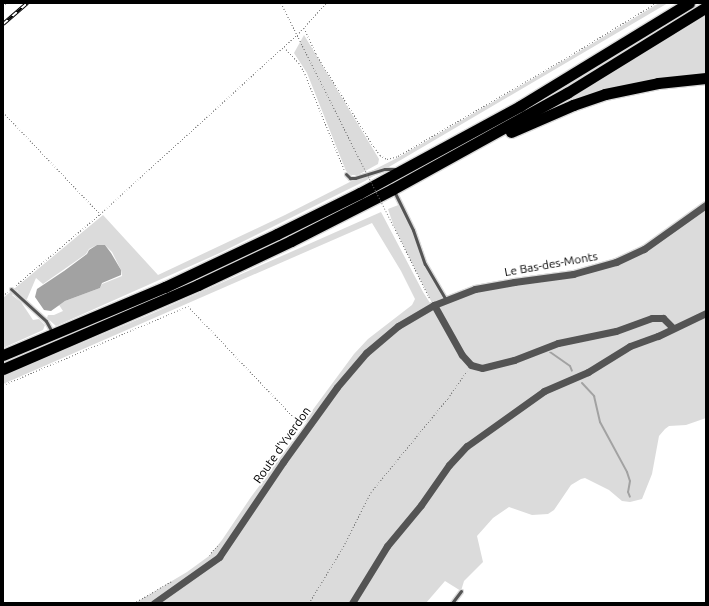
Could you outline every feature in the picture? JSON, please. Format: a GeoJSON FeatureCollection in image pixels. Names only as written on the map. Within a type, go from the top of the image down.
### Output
{"type":"FeatureCollection","features":[{"type":"Feature","properties":{"kind":"highway"},"geometry":{"type":"LineString","coordinates":[[3,355],[53,335],[235,254],[401,171],[547,90],[689,3]]}},
{"type":"Feature","properties":{"kind":"highway"},"geometry":{"type":"LineString","coordinates":[[3,368],[113,323],[205,282],[393,189],[457,155],[573,89],[706,7]]}},
{"type":"Feature","properties":{"kind":"highway"},"geometry":{"type":"LineString","coordinates":[[457,155],[559,111],[599,96],[658,83],[706,78]]}},
{"type":"Feature","properties":{"kind":"street","name":"Le Bas-des-Monts"},"geometry":{"type":"LineString","coordinates":[[434,305],[468,291],[498,284],[573,274],[611,264],[644,249],[706,205]]}},
{"type":"Feature","properties":{"kind":"street"},"geometry":{"type":"LineString","coordinates":[[434,305],[462,356],[471,365],[482,368],[493,366],[558,343],[616,331],[656,317],[667,320],[673,328]]}},
{"type":"Feature","properties":{"kind":"street","name":"Route d'Yverdon"},"geometry":{"type":"LineString","coordinates":[[154,603],[220,557],[266,486],[342,381],[366,352],[398,326],[434,305]]}},
{"type":"Feature","properties":{"kind":"street"},"geometry":{"type":"LineString","coordinates":[[352,603],[393,538],[421,505],[449,465],[467,446],[544,391],[588,372],[630,346],[658,336],[706,313]]}},
{"type":"Feature","properties":{"kind":"lane"},"geometry":{"type":"LineString","coordinates":[[346,174],[350,178],[355,178],[385,169],[401,171]]}},
{"type":"Feature","properties":{"kind":"lane"},"geometry":{"type":"LineString","coordinates":[[393,189],[409,221],[425,264],[446,300]]}},
{"type":"Feature","properties":{"kind":"lane"},"geometry":{"type":"LineString","coordinates":[[11,289],[46,321],[53,335]]}},
{"type":"Feature","properties":{"kind":"lane"},"geometry":{"type":"LineString","coordinates":[[452,603],[462,591]]}},
{"type":"Feature","properties":{"kind":"path"},"geometry":{"type":"LineString","coordinates":[[3,6],[6,3]]}},
{"type":"Feature","properties":{"kind":"path"},"geometry":{"type":"LineString","coordinates":[[281,3],[434,305]]}},
{"type":"Feature","properties":{"kind":"path"},"geometry":{"type":"LineString","coordinates":[[3,296],[100,214],[297,35],[326,3]]}},
{"type":"Feature","properties":{"kind":"path"},"geometry":{"type":"LineString","coordinates":[[304,28],[316,54],[374,147],[380,155],[387,159],[398,156],[656,3]]}},
{"type":"Feature","properties":{"kind":"path"},"geometry":{"type":"LineString","coordinates":[[284,46],[299,63],[305,74],[346,174]]}},
{"type":"Feature","properties":{"kind":"path"},"geometry":{"type":"LineString","coordinates":[[3,112],[100,214]]}},
{"type":"Feature","properties":{"kind":"path"},"geometry":{"type":"LineString","coordinates":[[3,385],[188,306],[306,430]]}},
{"type":"Feature","properties":{"kind":"path"},"geometry":{"type":"LineString","coordinates":[[309,603],[342,549],[372,492],[448,398],[471,365]]}},
{"type":"Feature","properties":{"kind":"path"},"geometry":{"type":"LineString","coordinates":[[209,556],[222,540]]}},
{"type":"Feature","properties":{"kind":"path"},"geometry":{"type":"LineString","coordinates":[[134,603],[175,579]]}},
{"type":"Feature","properties":{"kind":"shaded area"},"geometry":{"type":"Polygon","coordinates":[[[659,3],[668,3],[365,181],[222,252],[56,326],[47,318],[48,315],[54,315],[63,311],[59,305],[65,301],[100,288],[102,284],[122,276],[121,270],[112,252],[105,245],[97,245],[89,249],[86,254],[43,284],[36,278],[27,299],[24,299],[17,290],[12,295],[21,302],[33,320],[39,319],[45,325],[43,330],[3,348],[3,298],[103,215],[158,275],[285,215],[399,157],[659,3]]]}},
{"type":"Feature","properties":{"kind":"shaded area"},"geometry":{"type":"Polygon","coordinates":[[[706,16],[706,74],[572,101],[571,98],[706,16]]]}},
{"type":"Feature","properties":{"kind":"shaded area"},"geometry":{"type":"Polygon","coordinates":[[[304,35],[379,159],[378,164],[358,175],[351,175],[346,171],[307,73],[294,53],[304,35]]]}},
{"type":"Feature","properties":{"kind":"shaded area"},"geometry":{"type":"Polygon","coordinates":[[[401,204],[423,258],[446,300],[454,296],[554,277],[628,257],[706,205],[706,418],[686,425],[669,426],[659,436],[652,474],[642,499],[630,502],[622,501],[609,490],[585,478],[571,485],[554,510],[548,514],[532,515],[509,507],[493,518],[477,536],[483,562],[464,581],[461,591],[445,581],[426,603],[156,603],[221,558],[266,486],[366,353],[433,305],[394,227],[388,209],[401,204]]]}},
{"type":"Feature","properties":{"kind":"shaded area"},"geometry":{"type":"Polygon","coordinates":[[[381,212],[430,303],[386,331],[368,348],[309,420],[303,423],[354,354],[368,339],[412,305],[415,299],[401,271],[372,223],[3,384],[3,376],[151,314],[381,212]]]}},
{"type":"Feature","properties":{"kind":"shaded area"},"geometry":{"type":"Polygon","coordinates":[[[97,245],[105,245],[121,270],[121,275],[102,283],[100,288],[65,301],[51,311],[44,310],[35,297],[37,289],[64,271],[97,245]]]}},
{"type":"Feature","properties":{"kind":"shaded area"},"geometry":{"type":"Polygon","coordinates":[[[299,432],[219,556],[152,603],[135,603],[187,572],[209,556],[299,432]]]}},
{"type":"Feature","properties":{"kind":"waterway"},"geometry":{"type":"LineString","coordinates":[[550,352],[570,366],[572,371]]}},
{"type":"Feature","properties":{"kind":"waterway"},"geometry":{"type":"LineString","coordinates":[[582,383],[594,396],[600,422],[627,472],[630,481],[628,492],[630,497]]}},
{"type":"Feature","properties":{"kind":"railway"},"geometry":{"type":"LineString","coordinates":[[3,24],[27,3]]}}]}
